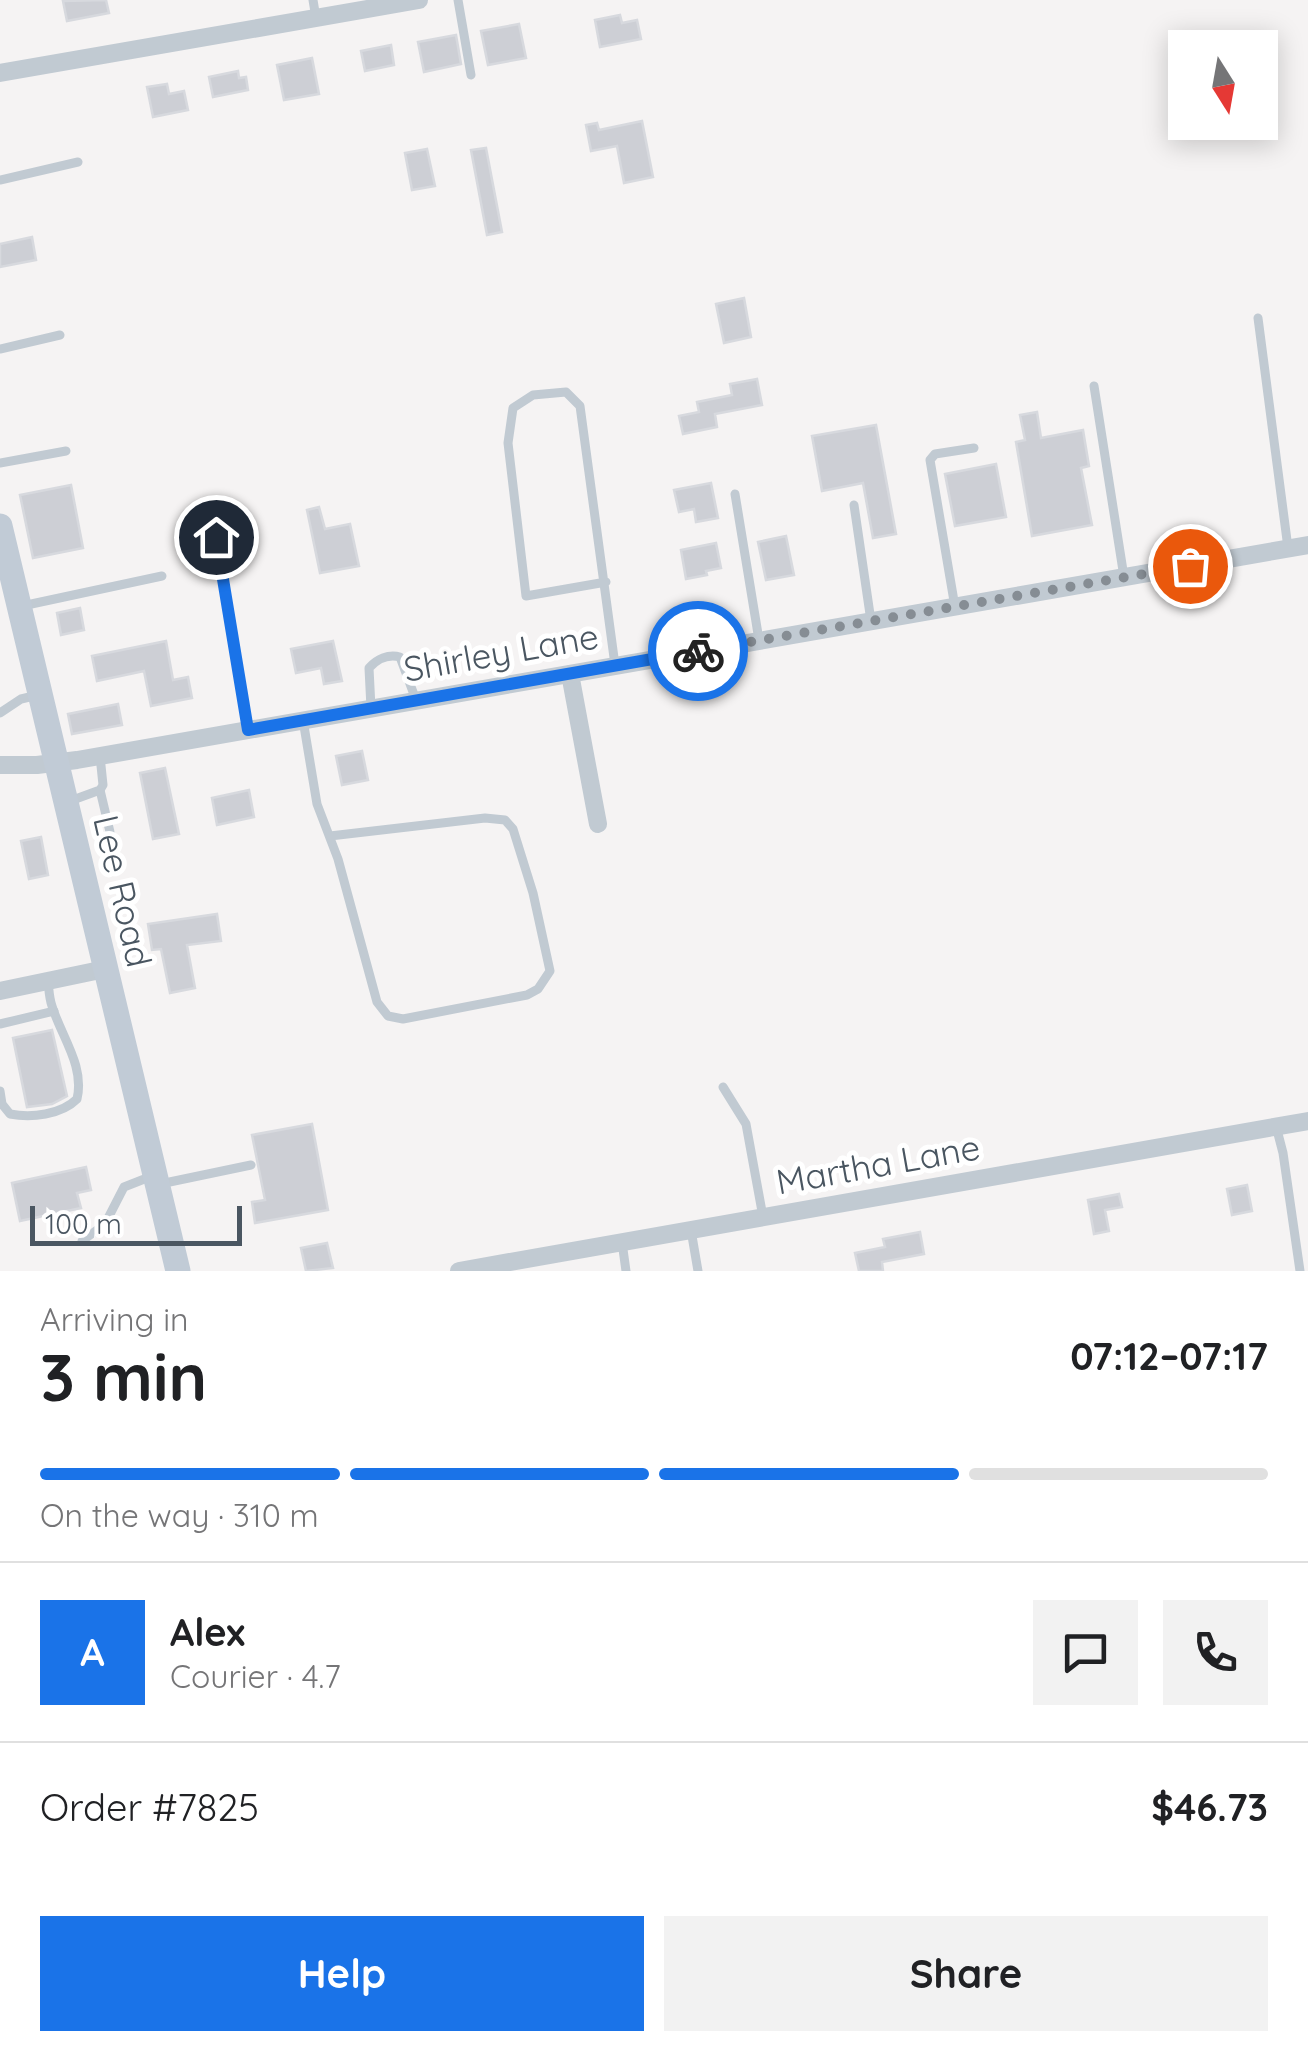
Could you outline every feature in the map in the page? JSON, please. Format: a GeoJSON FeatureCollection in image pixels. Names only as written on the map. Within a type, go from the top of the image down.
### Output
{"type":"FeatureCollection","features":[{"type":"Feature","properties":{"kind":"main road","name":"Lee Road"},"geometry":{"type":"LineString","coordinates":[[0,526],[13,603],[41,694],[178,1271]]}},
{"type":"Feature","properties":{"kind":"street"},"geometry":{"type":"LineString","coordinates":[[0,73],[315,9],[419,0]]}},
{"type":"Feature","properties":{"kind":"street","name":"Shirley Lane"},"geometry":{"type":"LineString","coordinates":[[0,765],[100,756],[1308,545]]}},
{"type":"Feature","properties":{"kind":"street"},"geometry":{"type":"LineString","coordinates":[[570,674],[598,824]]}},
{"type":"Feature","properties":{"kind":"street"},"geometry":{"type":"LineString","coordinates":[[0,991],[105,969]]}},
{"type":"Feature","properties":{"kind":"street","name":"Martha Lane"},"geometry":{"type":"LineString","coordinates":[[458,1271],[1308,1120]]}},
{"type":"Feature","properties":{"kind":"lane"},"geometry":{"type":"LineString","coordinates":[[458,0],[471,75]]}},
{"type":"Feature","properties":{"kind":"lane"},"geometry":{"type":"LineString","coordinates":[[0,180],[78,162]]}},
{"type":"Feature","properties":{"kind":"lane"},"geometry":{"type":"LineString","coordinates":[[1258,318],[1288,548]]}},
{"type":"Feature","properties":{"kind":"lane"},"geometry":{"type":"LineString","coordinates":[[0,349],[60,335]]}},
{"type":"Feature","properties":{"kind":"lane"},"geometry":{"type":"LineString","coordinates":[[1094,386],[1124,578]]}},
{"type":"Feature","properties":{"kind":"lane"},"geometry":{"type":"LineString","coordinates":[[606,582],[526,596],[508,443],[513,408],[533,395],[566,392],[580,406],[606,582],[608,629],[615,665]]}},
{"type":"Feature","properties":{"kind":"lane"},"geometry":{"type":"LineString","coordinates":[[955,607],[930,460],[935,454],[974,448]]}},
{"type":"Feature","properties":{"kind":"lane"},"geometry":{"type":"LineString","coordinates":[[0,463],[66,451]]}},
{"type":"Feature","properties":{"kind":"lane"},"geometry":{"type":"LineString","coordinates":[[735,494],[759,640]]}},
{"type":"Feature","properties":{"kind":"lane"},"geometry":{"type":"LineString","coordinates":[[854,505],[871,621]]}},
{"type":"Feature","properties":{"kind":"lane"},"geometry":{"type":"LineString","coordinates":[[212,510],[248,730]]}},
{"type":"Feature","properties":{"kind":"lane"},"geometry":{"type":"LineString","coordinates":[[13,603],[162,576]]}},
{"type":"Feature","properties":{"kind":"lane"},"geometry":{"type":"LineString","coordinates":[[371,708],[369,668],[375,661],[392,655],[400,657],[416,700]]}},
{"type":"Feature","properties":{"kind":"lane"},"geometry":{"type":"LineString","coordinates":[[0,713],[41,694]]}},
{"type":"Feature","properties":{"kind":"lane"},"geometry":{"type":"LineString","coordinates":[[304,720],[317,804],[330,836],[377,1002],[388,1016],[403,1018],[527,996],[538,989],[550,971],[544,936],[513,828],[505,820],[486,818],[330,836]]}},
{"type":"Feature","properties":{"kind":"lane"},"geometry":{"type":"LineString","coordinates":[[66,802],[103,786],[100,756]]}},
{"type":"Feature","properties":{"kind":"lane"},"geometry":{"type":"LineString","coordinates":[[100,790],[110,832]]}},
{"type":"Feature","properties":{"kind":"lane"},"geometry":{"type":"LineString","coordinates":[[0,1091],[2,1104],[10,1114],[22,1116],[54,1112],[77,1100],[80,1088],[48,981]]}},
{"type":"Feature","properties":{"kind":"lane"},"geometry":{"type":"LineString","coordinates":[[0,1024],[54,1011]]}},
{"type":"Feature","properties":{"kind":"lane"},"geometry":{"type":"LineString","coordinates":[[724,1087],[746,1124],[763,1217]]}},
{"type":"Feature","properties":{"kind":"lane"},"geometry":{"type":"LineString","coordinates":[[1276,1126],[1284,1153],[1300,1271]]}},
{"type":"Feature","properties":{"kind":"lane"},"geometry":{"type":"LineString","coordinates":[[82,1241],[105,1224],[124,1187],[250,1165]]}},
{"type":"Feature","properties":{"kind":"lane"},"geometry":{"type":"LineString","coordinates":[[691,1230],[698,1271]]}},
{"type":"Feature","properties":{"kind":"lane"},"geometry":{"type":"LineString","coordinates":[[622,1242],[626,1271]]}},
{"type":"Feature","properties":{"kind":"building"},"geometry":{"type":"Polygon","coordinates":[[[106,0],[109,13],[67,21],[63,1],[106,0]]]}},
{"type":"Feature","properties":{"kind":"building"},"geometry":{"type":"Polygon","coordinates":[[[620,15],[622,23],[637,20],[641,39],[600,47],[595,20],[620,15]]]}},
{"type":"Feature","properties":{"kind":"building"},"geometry":{"type":"Polygon","coordinates":[[[519,24],[526,58],[488,65],[481,31],[519,24]]]}},
{"type":"Feature","properties":{"kind":"building"},"geometry":{"type":"Polygon","coordinates":[[[456,35],[461,64],[424,72],[418,42],[456,35]]]}},
{"type":"Feature","properties":{"kind":"building"},"geometry":{"type":"Polygon","coordinates":[[[391,45],[394,65],[365,71],[361,51],[391,45]]]}},
{"type":"Feature","properties":{"kind":"building"},"geometry":{"type":"Polygon","coordinates":[[[312,58],[319,94],[284,100],[277,65],[312,58]]]}},
{"type":"Feature","properties":{"kind":"building"},"geometry":{"type":"Polygon","coordinates":[[[238,71],[239,78],[246,77],[248,90],[213,97],[209,77],[238,71]]]}},
{"type":"Feature","properties":{"kind":"building"},"geometry":{"type":"Polygon","coordinates":[[[167,84],[169,94],[184,91],[188,110],[153,117],[147,87],[167,84]]]}},
{"type":"Feature","properties":{"kind":"building"},"geometry":{"type":"Polygon","coordinates":[[[642,121],[653,177],[624,183],[617,146],[591,151],[586,125],[597,123],[599,130],[642,121]]]}},
{"type":"Feature","properties":{"kind":"building"},"geometry":{"type":"Polygon","coordinates":[[[486,148],[502,232],[487,235],[471,150],[486,148]]]}},
{"type":"Feature","properties":{"kind":"building"},"geometry":{"type":"Polygon","coordinates":[[[427,149],[435,186],[412,190],[405,153],[427,149]]]}},
{"type":"Feature","properties":{"kind":"building"},"geometry":{"type":"Polygon","coordinates":[[[32,237],[36,260],[0,267],[0,244],[32,237]]]}},
{"type":"Feature","properties":{"kind":"building"},"geometry":{"type":"Polygon","coordinates":[[[744,298],[751,337],[724,343],[716,304],[744,298]]]}},
{"type":"Feature","properties":{"kind":"building"},"geometry":{"type":"Polygon","coordinates":[[[757,379],[762,405],[715,414],[717,427],[683,434],[679,416],[699,412],[697,402],[732,395],[730,384],[757,379]]]}},
{"type":"Feature","properties":{"kind":"building"},"geometry":{"type":"Polygon","coordinates":[[[1037,412],[1041,438],[1083,430],[1089,466],[1081,468],[1092,525],[1032,536],[1016,442],[1025,440],[1020,415],[1037,412]]]}},
{"type":"Feature","properties":{"kind":"building"},"geometry":{"type":"Polygon","coordinates":[[[876,425],[896,534],[873,538],[863,483],[822,491],[812,436],[876,425]]]}},
{"type":"Feature","properties":{"kind":"building"},"geometry":{"type":"Polygon","coordinates":[[[996,464],[1006,517],[955,526],[945,474],[996,464]]]}},
{"type":"Feature","properties":{"kind":"building"},"geometry":{"type":"Polygon","coordinates":[[[711,483],[718,518],[696,522],[694,509],[679,512],[674,490],[711,483]]]}},
{"type":"Feature","properties":{"kind":"building"},"geometry":{"type":"Polygon","coordinates":[[[71,485],[83,548],[33,558],[20,495],[71,485]]]}},
{"type":"Feature","properties":{"kind":"building"},"geometry":{"type":"Polygon","coordinates":[[[319,507],[325,529],[350,524],[359,566],[320,573],[307,510],[319,507]]]}},
{"type":"Feature","properties":{"kind":"building"},"geometry":{"type":"Polygon","coordinates":[[[786,536],[794,575],[766,580],[758,542],[786,536]]]}},
{"type":"Feature","properties":{"kind":"building"},"geometry":{"type":"Polygon","coordinates":[[[716,543],[721,568],[686,579],[681,550],[716,543]]]}},
{"type":"Feature","properties":{"kind":"building"},"geometry":{"type":"Polygon","coordinates":[[[80,608],[84,630],[61,635],[57,613],[80,608]]]}},
{"type":"Feature","properties":{"kind":"building"},"geometry":{"type":"Polygon","coordinates":[[[166,641],[173,680],[188,677],[192,698],[151,706],[144,671],[97,681],[92,656],[166,641]]]}},
{"type":"Feature","properties":{"kind":"building"},"geometry":{"type":"Polygon","coordinates":[[[333,641],[342,681],[324,684],[321,668],[296,673],[291,649],[333,641]]]}},
{"type":"Feature","properties":{"kind":"building"},"geometry":{"type":"Polygon","coordinates":[[[118,704],[122,725],[72,734],[68,714],[118,704]]]}},
{"type":"Feature","properties":{"kind":"building"},"geometry":{"type":"Polygon","coordinates":[[[362,751],[368,780],[342,785],[336,756],[362,751]]]}},
{"type":"Feature","properties":{"kind":"building"},"geometry":{"type":"Polygon","coordinates":[[[165,768],[179,834],[153,839],[140,773],[165,768]]]}},
{"type":"Feature","properties":{"kind":"building"},"geometry":{"type":"Polygon","coordinates":[[[249,790],[254,817],[217,825],[212,798],[249,790]]]}},
{"type":"Feature","properties":{"kind":"building"},"geometry":{"type":"Polygon","coordinates":[[[41,837],[48,875],[29,879],[21,841],[41,837]]]}},
{"type":"Feature","properties":{"kind":"building"},"geometry":{"type":"Polygon","coordinates":[[[217,914],[221,941],[187,945],[195,988],[170,993],[161,949],[152,950],[148,924],[217,914]]]}},
{"type":"Feature","properties":{"kind":"building"},"geometry":{"type":"Polygon","coordinates":[[[52,1030],[67,1096],[52,1104],[27,1107],[13,1038],[52,1030]]]}},
{"type":"Feature","properties":{"kind":"building"},"geometry":{"type":"Polygon","coordinates":[[[312,1124],[328,1210],[255,1223],[252,1202],[265,1200],[252,1135],[312,1124]]]}},
{"type":"Feature","properties":{"kind":"building"},"geometry":{"type":"Polygon","coordinates":[[[86,1167],[91,1190],[77,1193],[81,1208],[20,1221],[12,1183],[86,1167]]]}},
{"type":"Feature","properties":{"kind":"building"},"geometry":{"type":"Polygon","coordinates":[[[1247,1185],[1252,1211],[1232,1215],[1227,1189],[1247,1185]]]}},
{"type":"Feature","properties":{"kind":"building"},"geometry":{"type":"Polygon","coordinates":[[[1119,1194],[1122,1207],[1105,1210],[1109,1231],[1094,1234],[1088,1200],[1119,1194]]]}},
{"type":"Feature","properties":{"kind":"building"},"geometry":{"type":"Polygon","coordinates":[[[920,1232],[924,1254],[882,1262],[883,1271],[859,1271],[855,1253],[885,1247],[883,1239],[920,1232]]]}},
{"type":"Feature","properties":{"kind":"building"},"geometry":{"type":"Polygon","coordinates":[[[327,1243],[333,1268],[306,1271],[301,1248],[327,1243]]]}},
{"type":"Feature","properties":{"kind":"way so far"},"geometry":{"type":"LineString","coordinates":[[698,651],[1190,566]]}},
{"type":"Feature","properties":{"kind":"route"},"geometry":{"type":"LineString","coordinates":[[216,537],[248,730],[698,651]]}}]}
